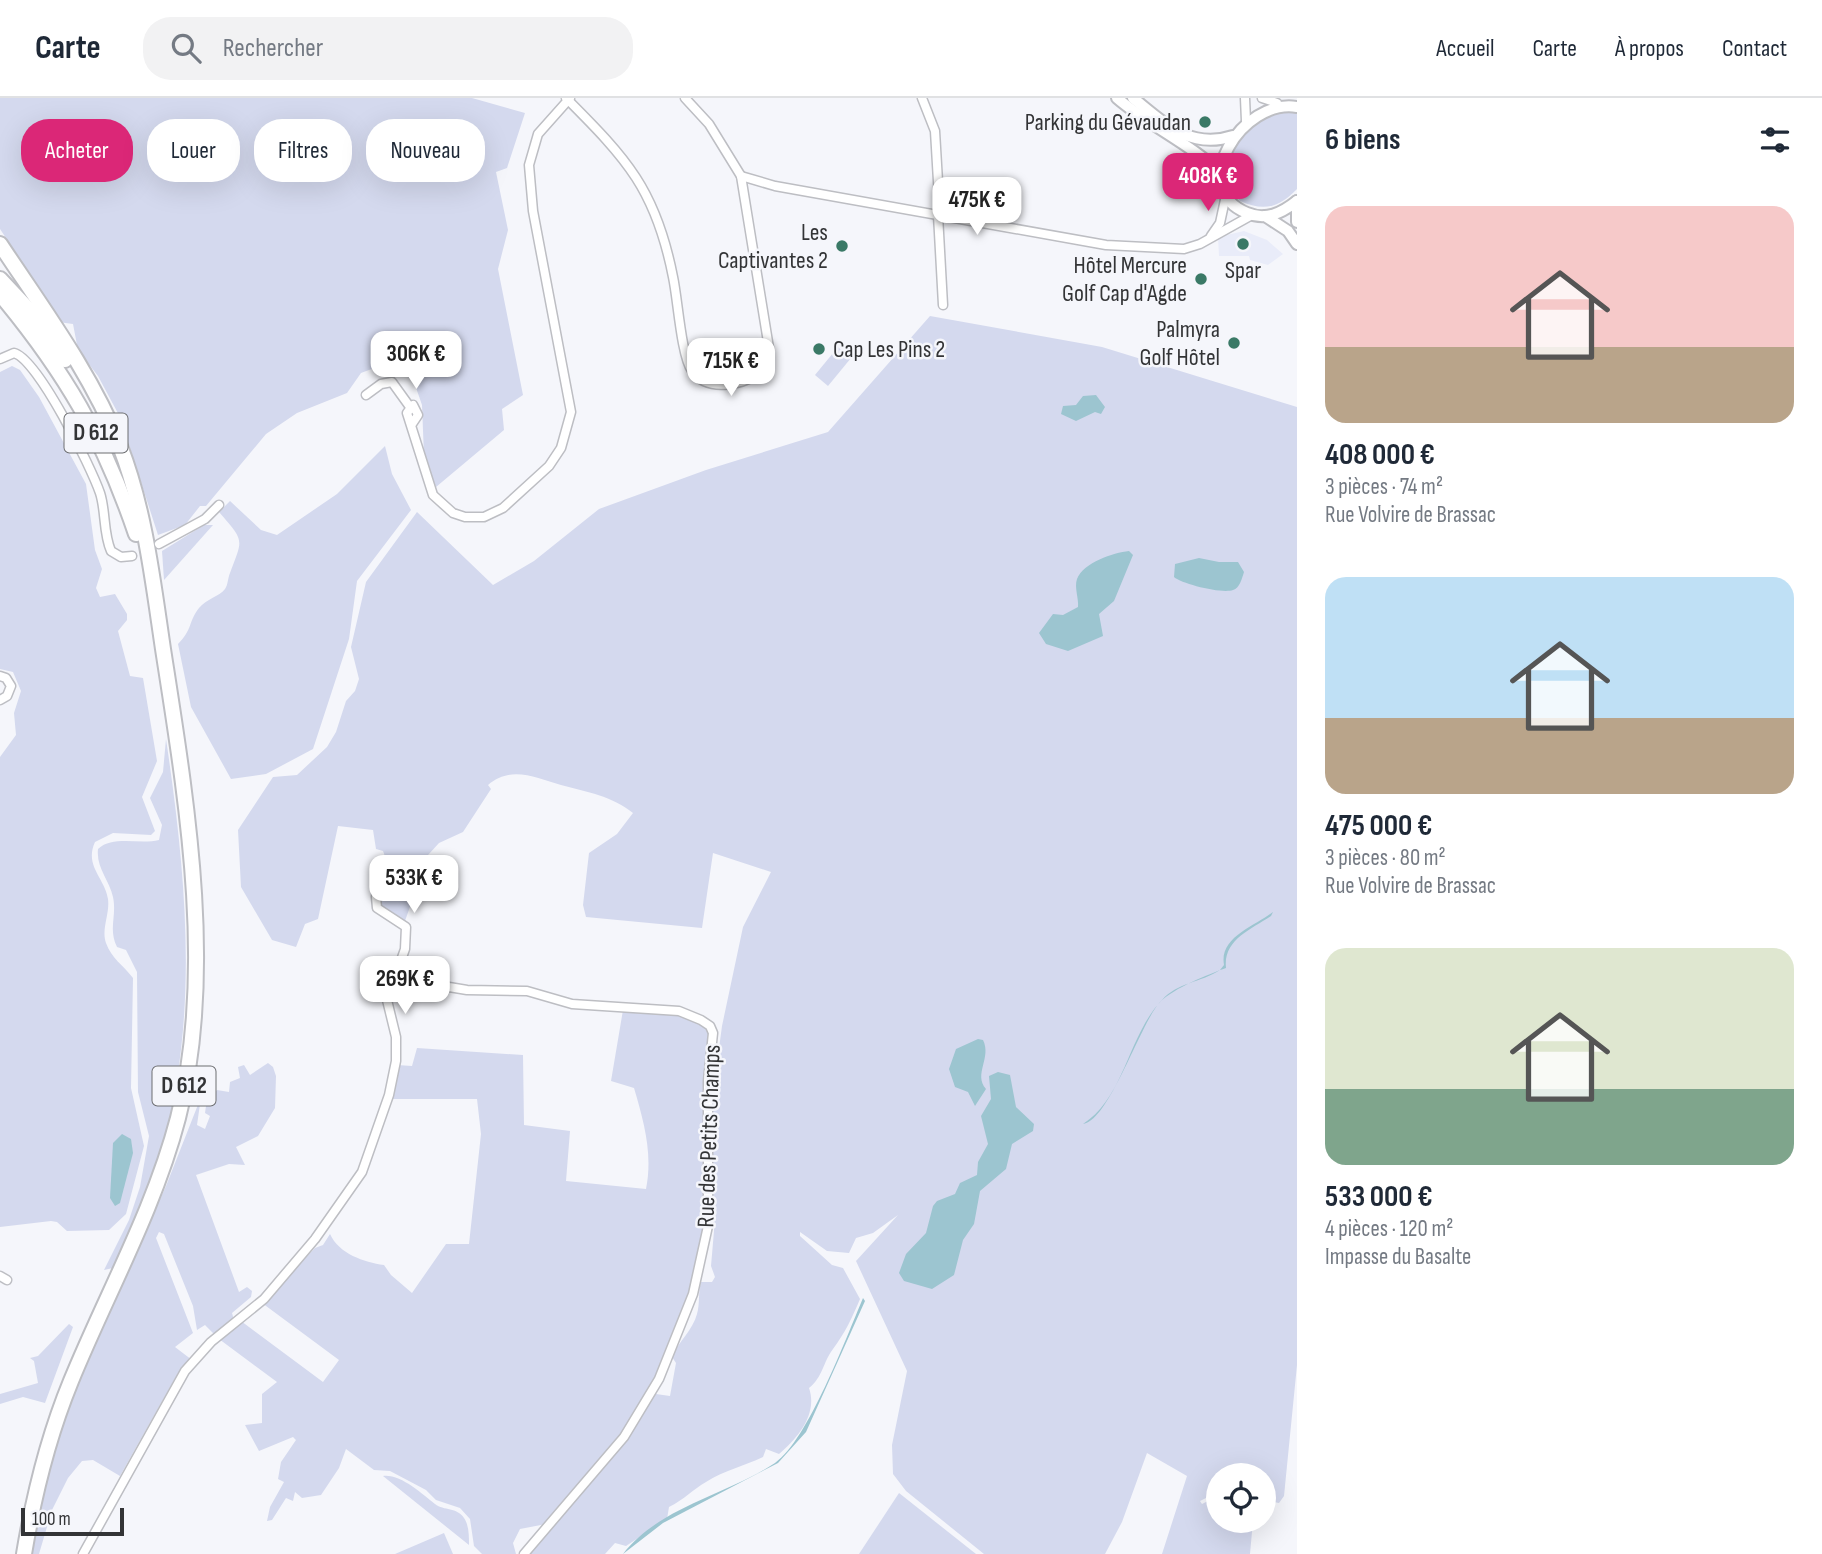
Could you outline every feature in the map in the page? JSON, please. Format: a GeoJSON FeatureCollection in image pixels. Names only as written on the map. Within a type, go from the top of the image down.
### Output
{"type":"FeatureCollection","features":[{"type":"Feature","properties":{"kind":"highway","name":"D 612"},"geometry":{"type":"LineString","coordinates":[[0,244],[70,350],[121,449],[145,533],[182,783],[193,904],[194,988],[179,1114],[154,1193],[71,1380],[53,1428],[35,1493],[24,1554]]}},
{"type":"Feature","properties":{"kind":"highway","name":"D 612"},"geometry":{"type":"LineString","coordinates":[[0,279],[30,312],[78,379],[99,416],[131,489]]}},
{"type":"Feature","properties":{"kind":"highway","name":"D 612"},"geometry":{"type":"LineString","coordinates":[[0,294],[44,347],[89,420],[122,494],[154,592]]}},
{"type":"Feature","properties":{"kind":"street"},"geometry":{"type":"LineString","coordinates":[[366,395],[381,384],[396,384],[410,407],[413,405],[419,411],[412,425],[426,483],[442,506],[459,516],[478,519],[503,508],[546,470],[564,442],[571,412],[529,180],[529,166],[538,134],[568,99],[618,149],[635,172],[651,203],[671,268],[687,361],[694,373],[710,384],[721,385],[751,378],[763,369],[769,353],[741,176],[709,124],[685,98]]}},
{"type":"Feature","properties":{"kind":"street"},"geometry":{"type":"LineString","coordinates":[[922,98],[935,131],[943,305]]}},
{"type":"Feature","properties":{"kind":"street"},"geometry":{"type":"LineString","coordinates":[[1117,98],[1152,125],[1207,160],[1220,173]]}},
{"type":"Feature","properties":{"kind":"street"},"geometry":{"type":"LineString","coordinates":[[1133,98],[1175,129],[1202,142],[1233,136]]}},
{"type":"Feature","properties":{"kind":"street"},"geometry":{"type":"LineString","coordinates":[[1245,98],[1246,121]]}},
{"type":"Feature","properties":{"kind":"street"},"geometry":{"type":"LineString","coordinates":[[1262,98],[1296,105]]}},
{"type":"Feature","properties":{"kind":"street"},"geometry":{"type":"LineString","coordinates":[[1209,239],[1220,223],[1226,195],[1220,173],[1221,160],[1233,136],[1260,109],[1278,103]]}},
{"type":"Feature","properties":{"kind":"street"},"geometry":{"type":"LineString","coordinates":[[741,176],[775,186],[1125,247],[1184,249],[1209,239],[1252,215]]}},
{"type":"Feature","properties":{"kind":"street"},"geometry":{"type":"LineString","coordinates":[[1226,195],[1241,211],[1252,215],[1276,214],[1297,201]]}},
{"type":"Feature","properties":{"kind":"street"},"geometry":{"type":"LineString","coordinates":[[1297,201],[1297,222]]}},
{"type":"Feature","properties":{"kind":"street"},"geometry":{"type":"LineString","coordinates":[[1265,216],[1288,231],[1297,244]]}},
{"type":"Feature","properties":{"kind":"street"},"geometry":{"type":"LineString","coordinates":[[0,359],[14,353],[30,364],[76,439],[94,478],[111,551],[121,557],[132,556]]}},
{"type":"Feature","properties":{"kind":"street"},"geometry":{"type":"LineString","coordinates":[[159,544],[205,519],[219,505]]}},
{"type":"Feature","properties":{"kind":"street"},"geometry":{"type":"LineString","coordinates":[[0,676],[6,678],[11,686],[7,696],[1,699]]}},
{"type":"Feature","properties":{"kind":"street"},"geometry":{"type":"LineString","coordinates":[[83,1554],[186,1371],[212,1342],[264,1299],[315,1239],[362,1172],[389,1095],[396,1061],[396,1037],[387,1000],[407,933],[406,927],[377,908],[380,864]]}},
{"type":"Feature","properties":{"kind":"street","name":"Rue des Petits Champs"},"geometry":{"type":"LineString","coordinates":[[398,968],[449,987],[467,990],[527,991],[572,1004],[679,1011],[701,1020],[710,1026],[713,1033],[708,1080],[709,1226],[693,1294],[659,1379],[624,1437],[524,1554]]}},
{"type":"Feature","properties":{"kind":"shaded area"},"geometry":{"type":"Polygon","coordinates":[[[0,98],[472,98],[525,113],[507,168],[496,172],[508,230],[498,269],[523,395],[502,409],[504,430],[436,487],[424,456],[422,405],[414,382],[390,362],[361,373],[347,393],[297,413],[266,434],[206,506],[200,506],[185,525],[158,535],[120,417],[98,376],[78,350],[73,324],[58,322],[52,307],[0,229],[0,98]]]}},
{"type":"Feature","properties":{"kind":"shaded area"},"geometry":{"type":"Polygon","coordinates":[[[1264,112],[1297,112],[1297,189],[1278,204],[1264,207],[1240,201],[1231,188],[1227,164],[1236,142],[1264,112]]]}},
{"type":"Feature","properties":{"kind":"shaded area"},"geometry":{"type":"Polygon","coordinates":[[[1244,231],[1267,240],[1283,254],[1268,265],[1250,260],[1249,256],[1219,256],[1218,237],[1244,231]]]}},
{"type":"Feature","properties":{"kind":"shaded area"},"geometry":{"type":"Polygon","coordinates":[[[930,316],[1102,347],[1297,407],[1297,1365],[1284,1496],[1279,1503],[1276,1502],[1276,1463],[1206,1463],[1206,1498],[1200,1501],[1202,1504],[1206,1502],[1206,1533],[1252,1533],[1250,1554],[1162,1554],[1187,1476],[1147,1453],[1122,1522],[1105,1554],[984,1554],[906,1491],[893,1474],[892,1445],[907,1371],[856,1261],[898,1215],[873,1233],[856,1238],[849,1253],[827,1251],[800,1232],[800,1236],[832,1265],[843,1268],[860,1299],[820,1374],[809,1388],[811,1407],[808,1416],[799,1433],[786,1448],[779,1454],[766,1449],[763,1457],[706,1482],[669,1507],[667,1519],[626,1546],[615,1543],[605,1554],[529,1554],[656,1394],[670,1396],[676,1363],[672,1357],[695,1320],[701,1282],[712,1282],[715,1277],[711,1266],[714,1231],[711,1108],[722,1026],[743,927],[771,872],[713,853],[702,928],[586,917],[583,905],[589,853],[617,834],[633,813],[617,802],[590,792],[515,774],[497,779],[488,785],[491,789],[463,832],[439,843],[428,855],[405,921],[384,911],[381,892],[385,860],[383,851],[376,849],[373,830],[338,826],[318,919],[305,924],[296,947],[272,940],[241,887],[238,830],[273,777],[297,775],[327,747],[336,732],[346,701],[355,691],[359,679],[351,647],[366,582],[417,512],[493,585],[534,561],[599,509],[706,470],[828,432],[930,316]]]}},
{"type":"Feature","properties":{"kind":"shaded area"},"geometry":{"type":"Polygon","coordinates":[[[838,347],[851,358],[828,386],[815,375],[838,347]]]}},
{"type":"Feature","properties":{"kind":"shaded area"},"geometry":{"type":"Polygon","coordinates":[[[12,366],[20,370],[39,397],[86,484],[95,550],[102,569],[96,588],[100,597],[115,594],[127,614],[127,620],[118,631],[130,676],[143,678],[157,761],[142,797],[155,831],[151,835],[113,833],[95,842],[92,850],[93,865],[108,899],[104,932],[106,943],[114,958],[133,978],[131,1088],[144,1146],[126,1214],[109,1230],[67,1231],[57,1222],[51,1221],[0,1227],[0,757],[16,735],[14,713],[21,691],[13,672],[0,669],[0,372],[12,366]]]}},
{"type":"Feature","properties":{"kind":"shaded area"},"geometry":{"type":"Polygon","coordinates":[[[1096,395],[1105,407],[1101,414],[1095,412],[1076,421],[1061,414],[1063,406],[1076,405],[1083,396],[1096,395]]]}},
{"type":"Feature","properties":{"kind":"shaded area"},"geometry":{"type":"Polygon","coordinates":[[[385,446],[392,474],[411,510],[357,581],[349,639],[313,749],[266,774],[231,779],[191,707],[178,644],[199,608],[225,589],[237,553],[237,535],[219,512],[230,501],[261,530],[277,535],[337,494],[385,446]]]}},
{"type":"Feature","properties":{"kind":"shaded area"},"geometry":{"type":"Polygon","coordinates":[[[204,525],[213,525],[164,580],[162,551],[204,525]]]}},
{"type":"Feature","properties":{"kind":"shaded area"},"geometry":{"type":"Polygon","coordinates":[[[1129,551],[1133,555],[1114,601],[1099,614],[1103,636],[1068,651],[1046,644],[1039,633],[1053,614],[1063,615],[1078,607],[1076,582],[1081,573],[1100,559],[1129,551]]]}},
{"type":"Feature","properties":{"kind":"shaded area"},"geometry":{"type":"Polygon","coordinates":[[[1199,558],[1238,562],[1244,572],[1239,585],[1233,590],[1220,591],[1193,585],[1174,577],[1175,564],[1199,558]]]}},
{"type":"Feature","properties":{"kind":"shaded area"},"geometry":{"type":"Polygon","coordinates":[[[166,739],[182,875],[186,942],[178,1074],[164,1140],[143,1204],[113,1268],[104,1270],[129,1220],[140,1187],[149,1136],[138,1092],[137,972],[126,950],[117,947],[114,940],[113,897],[99,862],[98,849],[111,842],[159,840],[162,825],[150,798],[163,772],[166,739]]]}},
{"type":"Feature","properties":{"kind":"shaded area"},"geometry":{"type":"Polygon","coordinates":[[[1273,912],[1233,943],[1226,958],[1226,968],[1219,971],[1224,965],[1227,947],[1233,940],[1273,912]]]}},
{"type":"Feature","properties":{"kind":"shaded area"},"geometry":{"type":"Polygon","coordinates":[[[1157,1006],[1114,1090],[1093,1119],[1083,1124],[1108,1098],[1141,1030],[1151,1014],[1157,1006]]]}},
{"type":"Feature","properties":{"kind":"shaded area"},"geometry":{"type":"Polygon","coordinates":[[[623,1010],[682,1015],[708,1027],[710,1035],[707,1223],[689,1297],[657,1377],[619,1438],[546,1524],[520,1529],[513,1543],[516,1554],[482,1554],[474,1546],[470,1519],[460,1508],[436,1500],[426,1490],[390,1471],[374,1470],[346,1449],[339,1468],[321,1495],[302,1498],[295,1492],[293,1501],[286,1498],[272,1520],[267,1521],[270,1507],[284,1482],[278,1479],[281,1462],[296,1440],[293,1437],[259,1451],[245,1425],[262,1423],[262,1394],[277,1382],[219,1339],[241,1321],[323,1382],[339,1360],[262,1303],[315,1248],[323,1245],[330,1234],[346,1252],[368,1262],[384,1265],[391,1275],[412,1293],[446,1244],[469,1244],[481,1134],[477,1099],[385,1099],[397,1065],[412,1066],[417,1048],[523,1055],[524,1125],[570,1131],[566,1181],[646,1189],[648,1151],[634,1088],[611,1081],[623,1010]]]}},
{"type":"Feature","properties":{"kind":"shaded area"},"geometry":{"type":"Polygon","coordinates":[[[978,1039],[983,1040],[985,1047],[981,1078],[986,1089],[975,1106],[968,1092],[955,1087],[949,1069],[956,1049],[978,1039]]]}},
{"type":"Feature","properties":{"kind":"shaded area"},"geometry":{"type":"Polygon","coordinates":[[[268,1063],[273,1067],[276,1076],[275,1108],[258,1136],[236,1147],[245,1165],[229,1164],[196,1175],[239,1292],[247,1287],[252,1291],[251,1297],[232,1313],[234,1320],[214,1334],[205,1325],[197,1330],[193,1306],[164,1234],[159,1232],[156,1238],[193,1333],[175,1347],[192,1360],[178,1373],[120,1476],[93,1460],[82,1461],[68,1478],[52,1510],[39,1554],[28,1554],[37,1506],[72,1394],[166,1186],[201,1097],[197,1125],[205,1129],[210,1116],[205,1113],[206,1106],[217,1090],[229,1092],[230,1082],[240,1078],[238,1067],[244,1065],[250,1075],[268,1063]]]}},
{"type":"Feature","properties":{"kind":"shaded area"},"geometry":{"type":"Polygon","coordinates":[[[998,1072],[1010,1075],[1016,1107],[1034,1124],[1033,1131],[1012,1144],[1006,1169],[980,1191],[974,1224],[963,1240],[954,1275],[932,1289],[904,1281],[899,1273],[906,1254],[926,1233],[933,1206],[937,1201],[955,1194],[960,1183],[977,1175],[978,1162],[988,1144],[981,1116],[991,1099],[989,1076],[998,1072]]]}},
{"type":"Feature","properties":{"kind":"shaded area"},"geometry":{"type":"Polygon","coordinates":[[[122,1134],[131,1139],[133,1153],[120,1203],[115,1206],[110,1198],[113,1143],[122,1134]]]}},
{"type":"Feature","properties":{"kind":"shaded area"},"geometry":{"type":"Polygon","coordinates":[[[863,1298],[865,1301],[806,1432],[778,1463],[663,1523],[623,1554],[655,1524],[756,1474],[775,1463],[788,1451],[825,1387],[863,1298]]]}},
{"type":"Feature","properties":{"kind":"shaded area"},"geometry":{"type":"Polygon","coordinates":[[[69,1324],[73,1327],[45,1403],[23,1397],[0,1404],[0,1394],[38,1383],[34,1361],[30,1358],[38,1356],[69,1324]]]}},
{"type":"Feature","properties":{"kind":"shaded area"},"geometry":{"type":"Polygon","coordinates":[[[383,1476],[404,1481],[439,1506],[461,1515],[468,1527],[469,1545],[383,1476]]]}},
{"type":"Feature","properties":{"kind":"shaded area"},"geometry":{"type":"Polygon","coordinates":[[[899,1493],[976,1554],[859,1554],[899,1493]]]}},
{"type":"Feature","properties":{"kind":"shaded area"},"geometry":{"type":"Polygon","coordinates":[[[444,1533],[453,1554],[395,1554],[444,1533]]]}},
{"type":"Feature","properties":{"kind":"place","name":"Parking du Gévaudan"},"geometry":{"type":"Point","coordinates":[1205,122]}},
{"type":"Feature","properties":{"kind":"place","name":"Spar"},"geometry":{"type":"Point","coordinates":[1243,244]}},
{"type":"Feature","properties":{"kind":"place","name":"Les Captivantes 2"},"geometry":{"type":"Point","coordinates":[842,246]}},
{"type":"Feature","properties":{"kind":"place","name":"Hôtel Mercure Golf Cap d'Agde"},"geometry":{"type":"Point","coordinates":[1201,279]}},
{"type":"Feature","properties":{"kind":"place","name":"Palmyra Golf Hôtel"},"geometry":{"type":"Point","coordinates":[1234,343]}},
{"type":"Feature","properties":{"kind":"place","name":"Cap Les Pins 2"},"geometry":{"type":"Point","coordinates":[819,349]}}]}
